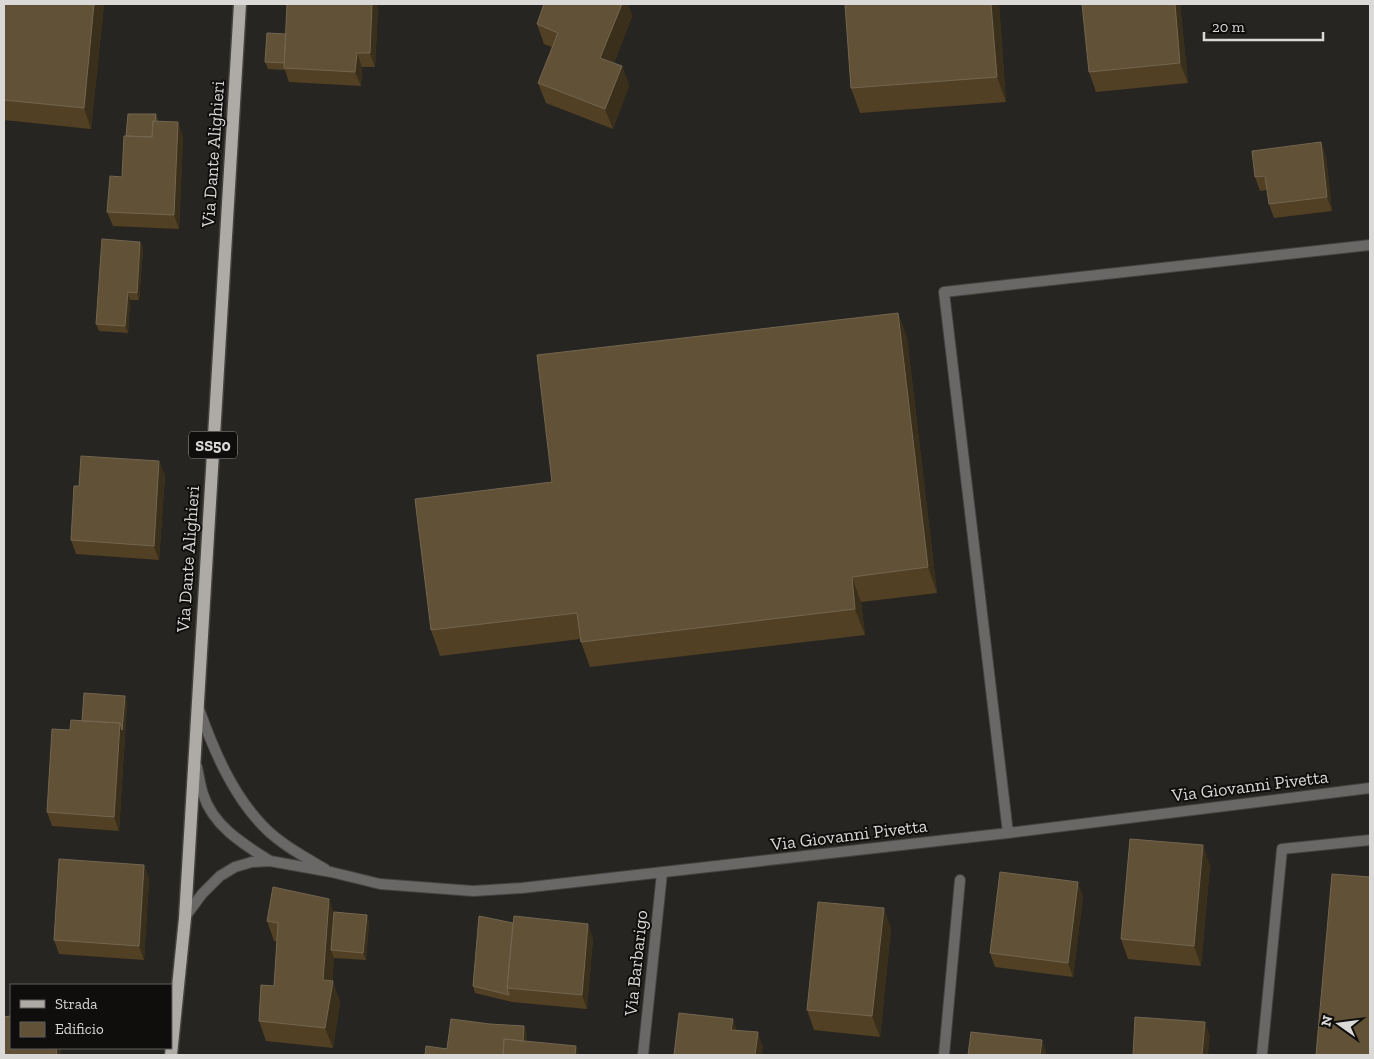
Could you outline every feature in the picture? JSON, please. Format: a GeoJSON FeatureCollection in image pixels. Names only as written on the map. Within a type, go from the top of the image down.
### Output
{"type":"FeatureCollection","features":[{"type":"Feature","properties":{"kind":"main road","name":"Via Dante Alighieri"},"geometry":{"type":"LineString","coordinates":[[172,1045],[185,918],[240,4]]}},
{"type":"Feature","properties":{"kind":"street"},"geometry":{"type":"LineString","coordinates":[[1008,833],[944,292],[1370,245]]}},
{"type":"Feature","properties":{"kind":"street","name":"Via Giovanni Pivetta"},"geometry":{"type":"LineString","coordinates":[[197,704],[209,739],[228,778],[253,814],[266,829],[281,841],[330,872]]}},
{"type":"Feature","properties":{"kind":"street"},"geometry":{"type":"LineString","coordinates":[[194,756],[203,794],[211,811],[223,826],[243,844],[270,861]]}},
{"type":"Feature","properties":{"kind":"street","name":"Via Giovanni Pivetta"},"geometry":{"type":"LineString","coordinates":[[185,918],[202,894],[220,876],[235,867],[252,862],[270,861],[330,872],[380,884],[474,891],[522,888],[1008,833],[1370,788]]}},
{"type":"Feature","properties":{"kind":"street"},"geometry":{"type":"LineString","coordinates":[[1262,1055],[1282,849],[1370,840]]}},
{"type":"Feature","properties":{"kind":"street","name":"Via Barbarigo"},"geometry":{"type":"LineString","coordinates":[[643,1055],[662,873]]}},
{"type":"Feature","properties":{"kind":"street"},"geometry":{"type":"LineString","coordinates":[[944,1055],[960,880]]}},
{"type":"Feature","properties":{"kind":"building"},"geometry":{"type":"Polygon","coordinates":[[[4,4],[94,4],[84,108],[4,100],[4,4]]]}},
{"type":"Feature","properties":{"kind":"building"},"geometry":{"type":"Polygon","coordinates":[[[287,4],[372,4],[370,53],[357,53],[355,72],[284,68],[287,4]]]}},
{"type":"Feature","properties":{"kind":"building"},"geometry":{"type":"Polygon","coordinates":[[[544,4],[622,4],[600,58],[622,66],[605,109],[538,83],[558,33],[537,24],[544,4]]]}},
{"type":"Feature","properties":{"kind":"building"},"geometry":{"type":"Polygon","coordinates":[[[845,4],[991,4],[997,77],[851,88],[845,4]]]}},
{"type":"Feature","properties":{"kind":"building"},"geometry":{"type":"Polygon","coordinates":[[[1082,4],[1175,4],[1180,63],[1089,72],[1082,4]]]}},
{"type":"Feature","properties":{"kind":"building"},"geometry":{"type":"Polygon","coordinates":[[[267,33],[286,34],[284,63],[265,62],[267,33]]]}},
{"type":"Feature","properties":{"kind":"building"},"geometry":{"type":"Polygon","coordinates":[[[128,114],[156,114],[155,121],[153,121],[152,137],[126,136],[128,114]]]}},
{"type":"Feature","properties":{"kind":"building"},"geometry":{"type":"Polygon","coordinates":[[[153,121],[178,122],[174,215],[107,212],[110,176],[122,177],[124,136],[152,137],[153,121]]]}},
{"type":"Feature","properties":{"kind":"building"},"geometry":{"type":"Polygon","coordinates":[[[1321,142],[1327,197],[1269,204],[1265,176],[1255,177],[1252,151],[1321,142]]]}},
{"type":"Feature","properties":{"kind":"building"},"geometry":{"type":"Polygon","coordinates":[[[102,239],[140,242],[137,293],[128,292],[125,326],[96,324],[102,239]]]}},
{"type":"Feature","properties":{"kind":"building"},"geometry":{"type":"Polygon","coordinates":[[[898,313],[928,567],[852,577],[855,609],[581,642],[577,613],[431,630],[415,499],[552,482],[537,355],[898,313]]]}},
{"type":"Feature","properties":{"kind":"building"},"geometry":{"type":"Polygon","coordinates":[[[81,456],[159,461],[154,546],[71,540],[74,486],[79,486],[81,456]]]}},
{"type":"Feature","properties":{"kind":"building"},"geometry":{"type":"Polygon","coordinates":[[[84,693],[125,696],[122,730],[120,723],[82,721],[84,693]]]}},
{"type":"Feature","properties":{"kind":"building"},"geometry":{"type":"Polygon","coordinates":[[[71,720],[120,723],[114,817],[47,812],[52,729],[70,730],[71,720]]]}},
{"type":"Feature","properties":{"kind":"building"},"geometry":{"type":"Polygon","coordinates":[[[1130,839],[1203,845],[1194,946],[1121,939],[1130,839]]]}},
{"type":"Feature","properties":{"kind":"building"},"geometry":{"type":"Polygon","coordinates":[[[59,859],[144,865],[139,946],[54,940],[59,859]]]}},
{"type":"Feature","properties":{"kind":"building"},"geometry":{"type":"Polygon","coordinates":[[[1000,872],[1078,882],[1068,963],[990,953],[1000,872]]]}},
{"type":"Feature","properties":{"kind":"building"},"geometry":{"type":"Polygon","coordinates":[[[1332,874],[1370,877],[1370,1055],[1316,1055],[1332,874]]]}},
{"type":"Feature","properties":{"kind":"building"},"geometry":{"type":"Polygon","coordinates":[[[273,887],[329,899],[323,980],[333,981],[325,1028],[259,1021],[261,985],[274,986],[278,923],[267,921],[273,887]]]}},
{"type":"Feature","properties":{"kind":"building"},"geometry":{"type":"Polygon","coordinates":[[[818,902],[884,908],[872,1016],[807,1010],[818,902]]]}},
{"type":"Feature","properties":{"kind":"building"},"geometry":{"type":"Polygon","coordinates":[[[334,912],[367,915],[363,953],[331,950],[334,912]]]}},
{"type":"Feature","properties":{"kind":"building"},"geometry":{"type":"Polygon","coordinates":[[[479,916],[513,923],[507,988],[509,995],[473,986],[479,916]]]}},
{"type":"Feature","properties":{"kind":"building"},"geometry":{"type":"Polygon","coordinates":[[[514,916],[588,924],[582,995],[507,988],[514,916]]]}},
{"type":"Feature","properties":{"kind":"building"},"geometry":{"type":"Polygon","coordinates":[[[679,1013],[733,1019],[731,1030],[758,1032],[755,1055],[674,1055],[679,1013]]]}},
{"type":"Feature","properties":{"kind":"building"},"geometry":{"type":"Polygon","coordinates":[[[10,1016],[10,1049],[56,1049],[57,1055],[4,1055],[4,1017],[10,1016]]]}},
{"type":"Feature","properties":{"kind":"building"},"geometry":{"type":"Polygon","coordinates":[[[1135,1017],[1205,1022],[1202,1055],[1133,1055],[1135,1017]]]}},
{"type":"Feature","properties":{"kind":"building"},"geometry":{"type":"Polygon","coordinates":[[[451,1019],[524,1026],[523,1041],[504,1039],[503,1055],[425,1055],[426,1046],[447,1049],[451,1019]]]}},
{"type":"Feature","properties":{"kind":"building"},"geometry":{"type":"Polygon","coordinates":[[[971,1032],[1042,1040],[1040,1055],[968,1055],[971,1032]]]}},
{"type":"Feature","properties":{"kind":"building"},"geometry":{"type":"Polygon","coordinates":[[[504,1039],[576,1046],[575,1055],[503,1055],[504,1039]]]}}]}
